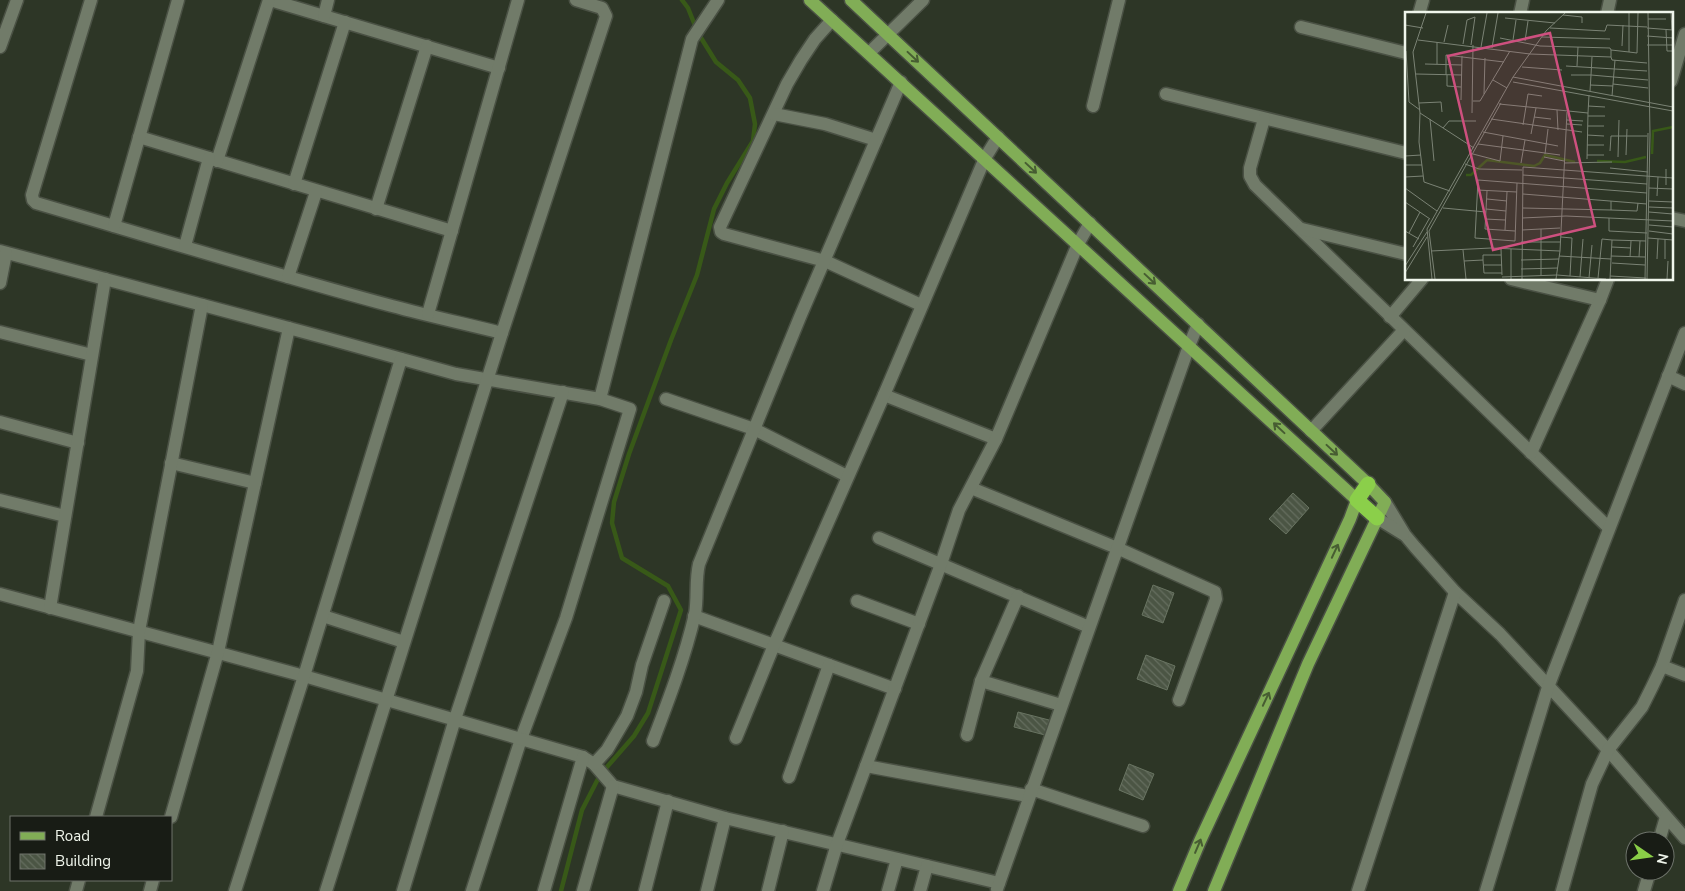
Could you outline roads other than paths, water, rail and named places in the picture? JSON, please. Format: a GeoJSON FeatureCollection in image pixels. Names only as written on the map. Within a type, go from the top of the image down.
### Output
{"type":"FeatureCollection","features":[{"type":"Feature","properties":{"kind":"highway"},"geometry":{"type":"LineString","coordinates":[[1368,484],[1357,500],[1377,518]]}},
{"type":"Feature","properties":{"kind":"main road"},"geometry":{"type":"LineString","coordinates":[[810,0],[1357,500],[1350,519],[1200,841],[1179,891]]}},
{"type":"Feature","properties":{"kind":"main road"},"geometry":{"type":"LineString","coordinates":[[852,0],[1385,502],[1308,664],[1214,891]]}},
{"type":"Feature","properties":{"kind":"street"},"geometry":{"type":"LineString","coordinates":[[0,47],[18,0]]}},
{"type":"Feature","properties":{"kind":"street"},"geometry":{"type":"LineString","coordinates":[[91,0],[32,195],[33,200],[288,277],[502,333]]}},
{"type":"Feature","properties":{"kind":"street"},"geometry":{"type":"LineString","coordinates":[[114,226],[178,0]]}},
{"type":"Feature","properties":{"kind":"street"},"geometry":{"type":"LineString","coordinates":[[185,246],[213,160],[270,0],[499,68]]}},
{"type":"Feature","properties":{"kind":"street"},"geometry":{"type":"LineString","coordinates":[[324,16],[328,0]]}},
{"type":"Feature","properties":{"kind":"street"},"geometry":{"type":"LineString","coordinates":[[428,314],[518,0]]}},
{"type":"Feature","properties":{"kind":"street"},"geometry":{"type":"LineString","coordinates":[[326,891],[502,333],[606,16],[602,8],[576,0]]}},
{"type":"Feature","properties":{"kind":"street"},"geometry":{"type":"LineString","coordinates":[[600,399],[692,38],[718,0]]}},
{"type":"Feature","properties":{"kind":"street"},"geometry":{"type":"LineString","coordinates":[[869,53],[923,0]]}},
{"type":"Feature","properties":{"kind":"street"},"geometry":{"type":"LineString","coordinates":[[1093,106],[1119,0]]}},
{"type":"Feature","properties":{"kind":"street"},"geometry":{"type":"LineString","coordinates":[[832,20],[815,39],[787,84],[720,227],[721,232],[825,261],[921,305]]}},
{"type":"Feature","properties":{"kind":"street"},"geometry":{"type":"LineString","coordinates":[[294,184],[345,22]]}},
{"type":"Feature","properties":{"kind":"street"},"geometry":{"type":"LineString","coordinates":[[1301,27],[1405,53]]}},
{"type":"Feature","properties":{"kind":"street"},"geometry":{"type":"LineString","coordinates":[[1672,77],[1685,34]]}},
{"type":"Feature","properties":{"kind":"street"},"geometry":{"type":"LineString","coordinates":[[376,209],[427,46]]}},
{"type":"Feature","properties":{"kind":"street"},"geometry":{"type":"LineString","coordinates":[[653,741],[679,672],[694,616],[697,604],[696,582],[699,564],[901,82]]}},
{"type":"Feature","properties":{"kind":"street"},"geometry":{"type":"LineString","coordinates":[[1166,94],[1405,153]]}},
{"type":"Feature","properties":{"kind":"street"},"geometry":{"type":"LineString","coordinates":[[774,114],[825,124],[876,140]]}},
{"type":"Feature","properties":{"kind":"street"},"geometry":{"type":"LineString","coordinates":[[1264,119],[1250,168],[1250,176],[1255,185],[1609,528]]}},
{"type":"Feature","properties":{"kind":"street"},"geometry":{"type":"LineString","coordinates":[[139,137],[452,232]]}},
{"type":"Feature","properties":{"kind":"street"},"geometry":{"type":"LineString","coordinates":[[736,738],[774,645],[884,395],[984,158],[998,137]]}},
{"type":"Feature","properties":{"kind":"street"},"geometry":{"type":"LineString","coordinates":[[288,277],[316,192]]}},
{"type":"Feature","properties":{"kind":"street"},"geometry":{"type":"LineString","coordinates":[[1672,218],[1685,221]]}},
{"type":"Feature","properties":{"kind":"street"},"geometry":{"type":"LineString","coordinates":[[824,891],[837,844],[941,564],[959,510],[996,439],[1078,244],[1090,223]]}},
{"type":"Feature","properties":{"kind":"street"},"geometry":{"type":"LineString","coordinates":[[1300,228],[1405,254]]}},
{"type":"Feature","properties":{"kind":"street"},"geometry":{"type":"LineString","coordinates":[[0,283],[3,252],[456,374],[563,392],[627,406],[630,411],[566,618],[521,739],[472,891]]}},
{"type":"Feature","properties":{"kind":"street"},"geometry":{"type":"LineString","coordinates":[[50,608],[105,279]]}},
{"type":"Feature","properties":{"kind":"street"},"geometry":{"type":"LineString","coordinates":[[1390,316],[1421,280]]}},
{"type":"Feature","properties":{"kind":"street"},"geometry":{"type":"LineString","coordinates":[[1515,280],[1600,300]]}},
{"type":"Feature","properties":{"kind":"street"},"geometry":{"type":"LineString","coordinates":[[1531,453],[1608,280]]}},
{"type":"Feature","properties":{"kind":"street"},"geometry":{"type":"LineString","coordinates":[[96,816],[137,671],[139,631],[202,305]]}},
{"type":"Feature","properties":{"kind":"street"},"geometry":{"type":"LineString","coordinates":[[0,594],[218,652],[521,739],[592,763],[610,782],[724,818],[897,858],[998,887],[1030,792],[1198,324]]}},
{"type":"Feature","properties":{"kind":"street"},"geometry":{"type":"LineString","coordinates":[[171,816],[218,652],[289,328]]}},
{"type":"Feature","properties":{"kind":"street"},"geometry":{"type":"LineString","coordinates":[[1311,431],[1404,330]]}},
{"type":"Feature","properties":{"kind":"street"},"geometry":{"type":"LineString","coordinates":[[0,332],[92,355]]}},
{"type":"Feature","properties":{"kind":"street"},"geometry":{"type":"LineString","coordinates":[[1486,891],[1548,687],[1685,333]]}},
{"type":"Feature","properties":{"kind":"street"},"geometry":{"type":"LineString","coordinates":[[235,891],[323,616],[401,359]]}},
{"type":"Feature","properties":{"kind":"street"},"geometry":{"type":"LineString","coordinates":[[1668,376],[1685,384]]}},
{"type":"Feature","properties":{"kind":"street"},"geometry":{"type":"LineString","coordinates":[[403,891],[455,719],[563,392]]}},
{"type":"Feature","properties":{"kind":"street"},"geometry":{"type":"LineString","coordinates":[[884,395],[996,439]]}},
{"type":"Feature","properties":{"kind":"street"},"geometry":{"type":"LineString","coordinates":[[666,399],[754,430],[847,476]]}},
{"type":"Feature","properties":{"kind":"street"},"geometry":{"type":"LineString","coordinates":[[0,422],[78,443]]}},
{"type":"Feature","properties":{"kind":"street"},"geometry":{"type":"LineString","coordinates":[[172,463],[255,484]]}},
{"type":"Feature","properties":{"kind":"street"},"geometry":{"type":"LineString","coordinates":[[971,488],[1117,548],[1215,592],[1216,599],[1180,700]]}},
{"type":"Feature","properties":{"kind":"street"},"geometry":{"type":"LineString","coordinates":[[0,500],[65,516]]}},
{"type":"Feature","properties":{"kind":"street"},"geometry":{"type":"LineString","coordinates":[[1385,502],[1405,535],[1455,592],[1500,634],[1608,750],[1685,838]]}},
{"type":"Feature","properties":{"kind":"street"},"geometry":{"type":"LineString","coordinates":[[1377,518],[1405,535]]}},
{"type":"Feature","properties":{"kind":"street"},"geometry":{"type":"LineString","coordinates":[[879,538],[1089,627]]}},
{"type":"Feature","properties":{"kind":"street"},"geometry":{"type":"LineString","coordinates":[[1358,891],[1455,592]]}},
{"type":"Feature","properties":{"kind":"street"},"geometry":{"type":"LineString","coordinates":[[967,735],[981,681],[1018,596]]}},
{"type":"Feature","properties":{"kind":"street"},"geometry":{"type":"LineString","coordinates":[[1562,891],[1592,784],[1608,750],[1642,707],[1662,666],[1685,600]]}},
{"type":"Feature","properties":{"kind":"street"},"geometry":{"type":"LineString","coordinates":[[544,891],[592,763],[607,750],[627,716],[664,601]]}},
{"type":"Feature","properties":{"kind":"street"},"geometry":{"type":"LineString","coordinates":[[857,601],[919,624]]}},
{"type":"Feature","properties":{"kind":"street"},"geometry":{"type":"LineString","coordinates":[[323,616],[404,642]]}},
{"type":"Feature","properties":{"kind":"street"},"geometry":{"type":"LineString","coordinates":[[694,616],[895,689]]}},
{"type":"Feature","properties":{"kind":"street"},"geometry":{"type":"LineString","coordinates":[[789,777],[829,665]]}},
{"type":"Feature","properties":{"kind":"street"},"geometry":{"type":"LineString","coordinates":[[1662,666],[1685,675]]}},
{"type":"Feature","properties":{"kind":"street"},"geometry":{"type":"LineString","coordinates":[[981,681],[1061,705]]}},
{"type":"Feature","properties":{"kind":"street"},"geometry":{"type":"LineString","coordinates":[[866,766],[1030,792],[1143,826]]}},
{"type":"Feature","properties":{"kind":"street"},"geometry":{"type":"LineString","coordinates":[[583,891],[610,782]]}},
{"type":"Feature","properties":{"kind":"street"},"geometry":{"type":"LineString","coordinates":[[645,891],[668,801]]}},
{"type":"Feature","properties":{"kind":"street"},"geometry":{"type":"LineString","coordinates":[[1662,831],[1666,817]]}},
{"type":"Feature","properties":{"kind":"street"},"geometry":{"type":"LineString","coordinates":[[707,891],[724,818]]}},
{"type":"Feature","properties":{"kind":"street"},"geometry":{"type":"LineString","coordinates":[[768,891],[783,831]]}},
{"type":"Feature","properties":{"kind":"street"},"geometry":{"type":"LineString","coordinates":[[888,891],[897,858]]}},
{"type":"Feature","properties":{"kind":"street"},"geometry":{"type":"LineString","coordinates":[[920,891],[927,866]]}},
{"type":"Feature","properties":{"kind":"waterway"},"geometry":{"type":"LineString","coordinates":[[561,891],[582,810],[600,775],[634,736],[648,713],[681,610],[668,586],[622,558],[612,523],[614,502],[629,454],[697,275],[714,209],[727,183],[753,141],[755,124],[750,98],[738,80],[716,62],[698,33],[688,8],[682,0]]}}]}
